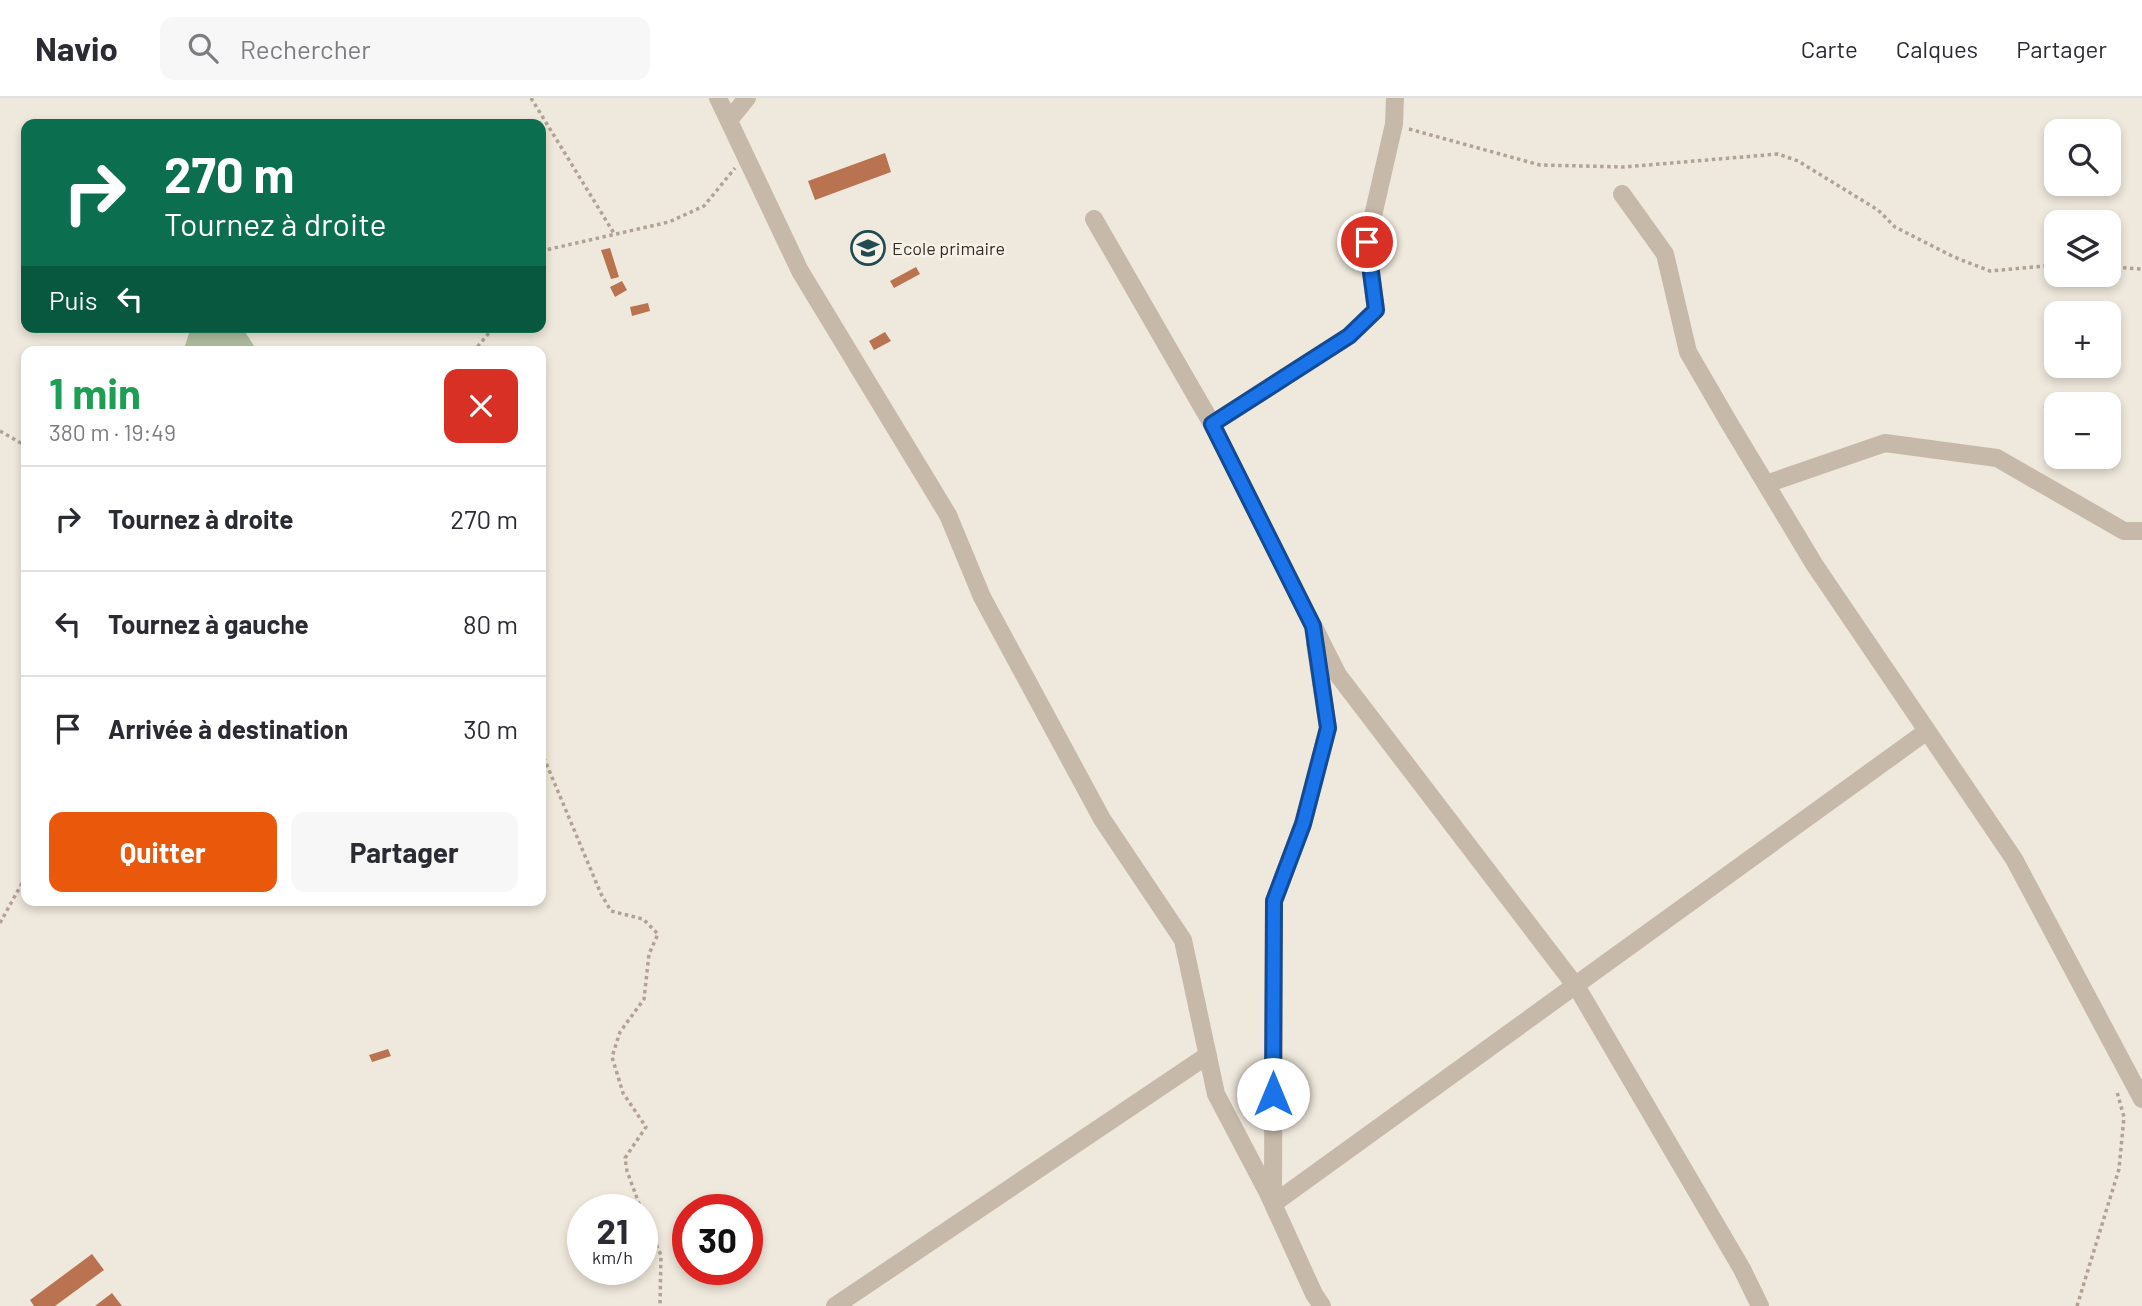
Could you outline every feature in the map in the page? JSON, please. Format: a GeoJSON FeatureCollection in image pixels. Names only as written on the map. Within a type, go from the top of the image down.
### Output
{"type":"FeatureCollection","features":[{"type":"Feature","properties":{"kind":"street"},"geometry":{"type":"LineString","coordinates":[[718,98],[800,271],[948,515],[982,597],[1102,819],[1183,940],[1216,1094],[1322,1306]]}},
{"type":"Feature","properties":{"kind":"street"},"geometry":{"type":"LineString","coordinates":[[729,120],[747,98]]}},
{"type":"Feature","properties":{"kind":"street"},"geometry":{"type":"LineString","coordinates":[[1212,424],[1349,336],[1376,310],[1367,242],[1394,124],[1395,98]]}},
{"type":"Feature","properties":{"kind":"street"},"geometry":{"type":"LineString","coordinates":[[1622,194],[1665,254],[1688,352],[1814,564],[2014,859],[2142,1098]]}},
{"type":"Feature","properties":{"kind":"street"},"geometry":{"type":"LineString","coordinates":[[1094,219],[1212,424],[1338,675],[1575,985],[1742,1269],[1760,1306]]}},
{"type":"Feature","properties":{"kind":"street"},"geometry":{"type":"LineString","coordinates":[[1766,484],[1885,443],[1997,457],[2124,530],[2142,531]]}},
{"type":"Feature","properties":{"kind":"street"},"geometry":{"type":"LineString","coordinates":[[1272,1204],[1274,901],[1303,824],[1328,728],[1313,626]]}},
{"type":"Feature","properties":{"kind":"street"},"geometry":{"type":"LineString","coordinates":[[1272,1204],[1927,731]]}},
{"type":"Feature","properties":{"kind":"street"},"geometry":{"type":"LineString","coordinates":[[835,1306],[1208,1055]]}},
{"type":"Feature","properties":{"kind":"path"},"geometry":{"type":"LineString","coordinates":[[531,98],[544,119]]}},
{"type":"Feature","properties":{"kind":"path"},"geometry":{"type":"LineString","coordinates":[[546,123],[615,236]]}},
{"type":"Feature","properties":{"kind":"path"},"geometry":{"type":"LineString","coordinates":[[1394,124],[1540,165],[1624,167],[1778,153],[1798,161],[1878,210],[1895,227],[1954,257],[1990,271],[2044,266]]}},
{"type":"Feature","properties":{"kind":"path"},"geometry":{"type":"LineString","coordinates":[[546,250],[669,222],[704,206],[745,156]]}},
{"type":"Feature","properties":{"kind":"path"},"geometry":{"type":"LineString","coordinates":[[2121,268],[2142,269]]}},
{"type":"Feature","properties":{"kind":"path"},"geometry":{"type":"LineString","coordinates":[[0,431],[21,443]]}},
{"type":"Feature","properties":{"kind":"path"},"geometry":{"type":"LineString","coordinates":[[546,763],[601,894],[611,911],[643,919],[658,934],[649,954],[644,999],[620,1032],[612,1057],[623,1093],[646,1127],[625,1157],[636,1194]]}},
{"type":"Feature","properties":{"kind":"path"},"geometry":{"type":"LineString","coordinates":[[0,923],[21,885]]}},
{"type":"Feature","properties":{"kind":"path"},"geometry":{"type":"LineString","coordinates":[[2077,1306],[2119,1169],[2124,1116],[2117,1091]]}},
{"type":"Feature","properties":{"kind":"path"},"geometry":{"type":"LineString","coordinates":[[658,1248],[661,1255],[660,1306]]}},
{"type":"Feature","properties":{"kind":"green space"},"geometry":{"type":"Polygon","coordinates":[[[189,333],[246,333],[254,346],[185,346],[189,333]]]}},
{"type":"Feature","properties":{"kind":"building"},"geometry":{"type":"Polygon","coordinates":[[[885,153],[891,172],[815,200],[808,181],[885,153]]]}},
{"type":"Feature","properties":{"kind":"building"},"geometry":{"type":"Polygon","coordinates":[[[610,248],[619,277],[611,279],[601,250],[610,248]]]}},
{"type":"Feature","properties":{"kind":"building"},"geometry":{"type":"Polygon","coordinates":[[[916,267],[920,274],[894,288],[890,281],[916,267]]]}},
{"type":"Feature","properties":{"kind":"building"},"geometry":{"type":"Polygon","coordinates":[[[622,281],[627,290],[615,297],[610,287],[622,281]]]}},
{"type":"Feature","properties":{"kind":"building"},"geometry":{"type":"Polygon","coordinates":[[[648,303],[650,311],[632,316],[630,307],[648,303]]]}},
{"type":"Feature","properties":{"kind":"building"},"geometry":{"type":"Polygon","coordinates":[[[885,332],[891,341],[874,350],[869,341],[885,332]]]}},
{"type":"Feature","properties":{"kind":"building"},"geometry":{"type":"Polygon","coordinates":[[[388,1049],[391,1056],[372,1062],[369,1055],[388,1049]]]}},
{"type":"Feature","properties":{"kind":"building"},"geometry":{"type":"Polygon","coordinates":[[[92,1254],[104,1270],[55,1306],[34,1306],[30,1300],[92,1254]]]}},
{"type":"Feature","properties":{"kind":"building"},"geometry":{"type":"Polygon","coordinates":[[[112,1293],[122,1306],[95,1306],[112,1293]]]}},
{"type":"Feature","properties":{"kind":"place","name":"Ecole primaire"},"geometry":{"type":"Point","coordinates":[868,248]}},
{"type":"Feature","properties":{"kind":"route"},"geometry":{"type":"LineString","coordinates":[[1273,1094],[1274,901],[1303,824],[1328,728],[1313,626],[1212,424],[1349,336],[1376,310],[1367,242]]}}]}
